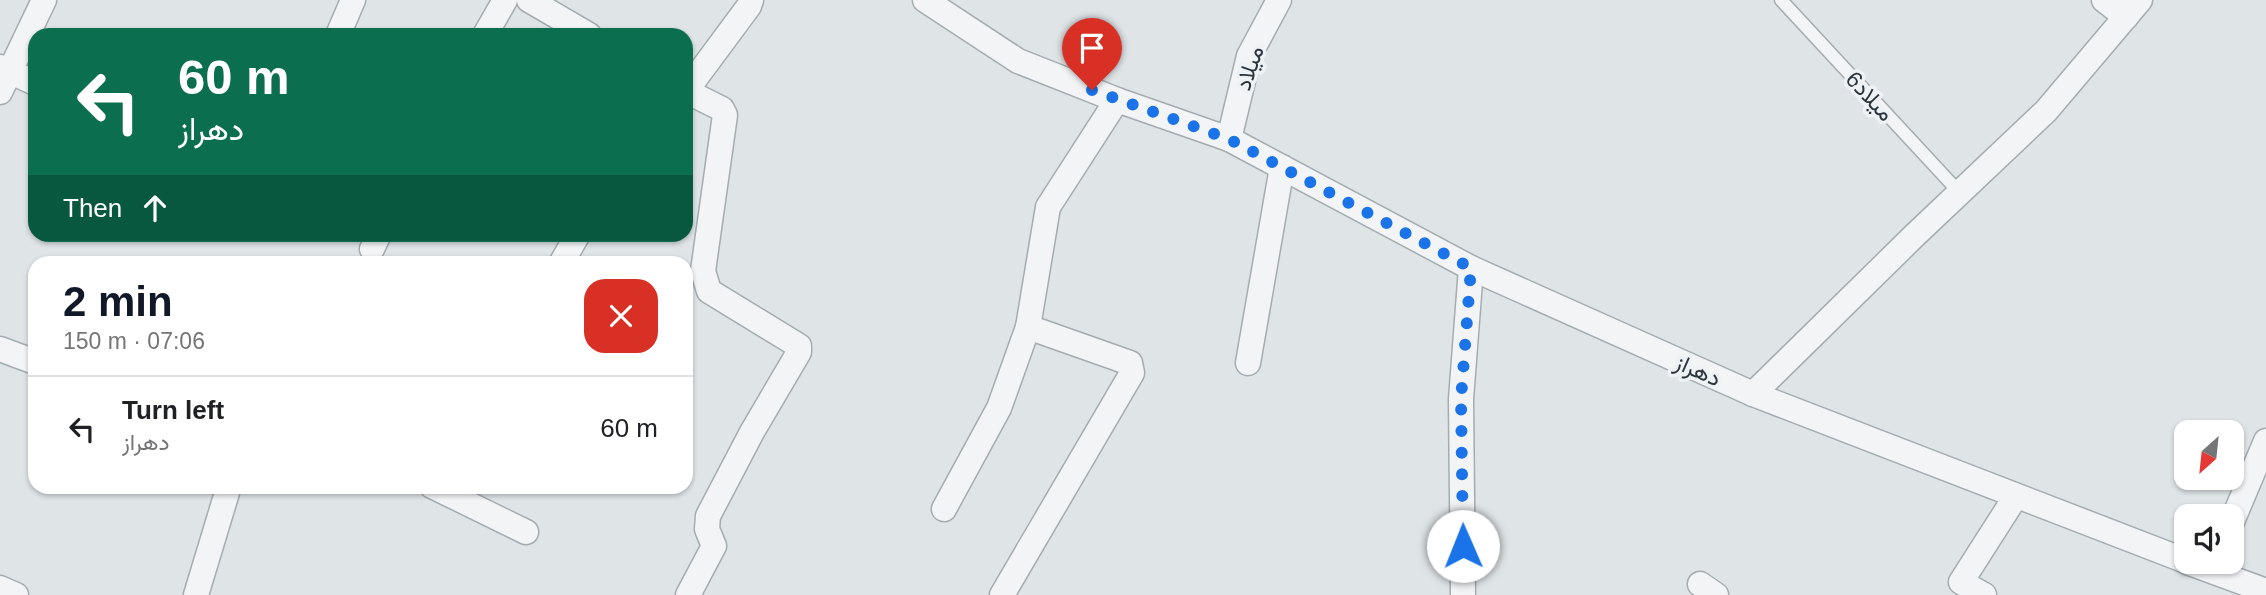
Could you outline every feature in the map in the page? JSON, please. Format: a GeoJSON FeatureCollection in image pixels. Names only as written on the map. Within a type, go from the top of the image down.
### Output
{"type":"FeatureCollection","features":[{"type":"Feature","properties":{"kind":"street"},"geometry":{"type":"LineString","coordinates":[[29,28],[44,0]]}},
{"type":"Feature","properties":{"kind":"street"},"geometry":{"type":"LineString","coordinates":[[341,28],[353,0]]}},
{"type":"Feature","properties":{"kind":"street"},"geometry":{"type":"LineString","coordinates":[[489,28],[505,0]]}},
{"type":"Feature","properties":{"kind":"street"},"geometry":{"type":"LineString","coordinates":[[529,0],[577,28]]}},
{"type":"Feature","properties":{"kind":"street"},"geometry":{"type":"LineString","coordinates":[[693,82],[751,0]]}},
{"type":"Feature","properties":{"kind":"street","name":"دهراز"},"geometry":{"type":"LineString","coordinates":[[925,0],[1018,61],[1117,100],[1229,139],[1471,268],[1753,394],[2174,556]]}},
{"type":"Feature","properties":{"kind":"street","name":"میلاد"},"geometry":{"type":"LineString","coordinates":[[1229,139],[1249,56],[1279,0]]}},
{"type":"Feature","properties":{"kind":"street"},"geometry":{"type":"LineString","coordinates":[[1753,394],[1959,192],[2046,111],[2133,8],[2104,0]]}},
{"type":"Feature","properties":{"kind":"street"},"geometry":{"type":"LineString","coordinates":[[28,30],[3,76],[28,81]]}},
{"type":"Feature","properties":{"kind":"street"},"geometry":{"type":"LineString","coordinates":[[688,595],[714,546],[707,529],[708,516],[752,432],[799,352],[799,346],[709,291],[703,271],[725,115],[722,109],[693,94]]}},
{"type":"Feature","properties":{"kind":"street"},"geometry":{"type":"LineString","coordinates":[[944,509],[999,408],[1028,327],[1048,206],[1117,100]]}},
{"type":"Feature","properties":{"kind":"street"},"geometry":{"type":"LineString","coordinates":[[1248,363],[1282,167]]}},
{"type":"Feature","properties":{"kind":"street"},"geometry":{"type":"LineString","coordinates":[[1463,595],[1461,399],[1471,268]]}},
{"type":"Feature","properties":{"kind":"street"},"geometry":{"type":"LineString","coordinates":[[1002,595],[1132,373],[1130,363],[1028,327]]}},
{"type":"Feature","properties":{"kind":"street"},"geometry":{"type":"LineString","coordinates":[[0,349],[28,359]]}},
{"type":"Feature","properties":{"kind":"street"},"geometry":{"type":"LineString","coordinates":[[2240,504],[2266,442]]}},
{"type":"Feature","properties":{"kind":"street"},"geometry":{"type":"LineString","coordinates":[[196,595],[227,494]]}},
{"type":"Feature","properties":{"kind":"street"},"geometry":{"type":"LineString","coordinates":[[448,494],[526,532]]}},
{"type":"Feature","properties":{"kind":"street"},"geometry":{"type":"LineString","coordinates":[[1984,595],[1961,582],[2016,496]]}},
{"type":"Feature","properties":{"kind":"street","name":"دهراز"},"geometry":{"type":"LineString","coordinates":[[2211,576],[2266,592]]}},
{"type":"Feature","properties":{"kind":"street"},"geometry":{"type":"LineString","coordinates":[[0,587],[16,595]]}},
{"type":"Feature","properties":{"kind":"lane","name":"میلاد6"},"geometry":{"type":"LineString","coordinates":[[1781,0],[1959,192]]}},
{"type":"Feature","properties":{"kind":"route"},"geometry":{"type":"LineString","coordinates":[[1092,90],[1229,139],[1471,268],[1461,399],[1463,546]]}}]}
